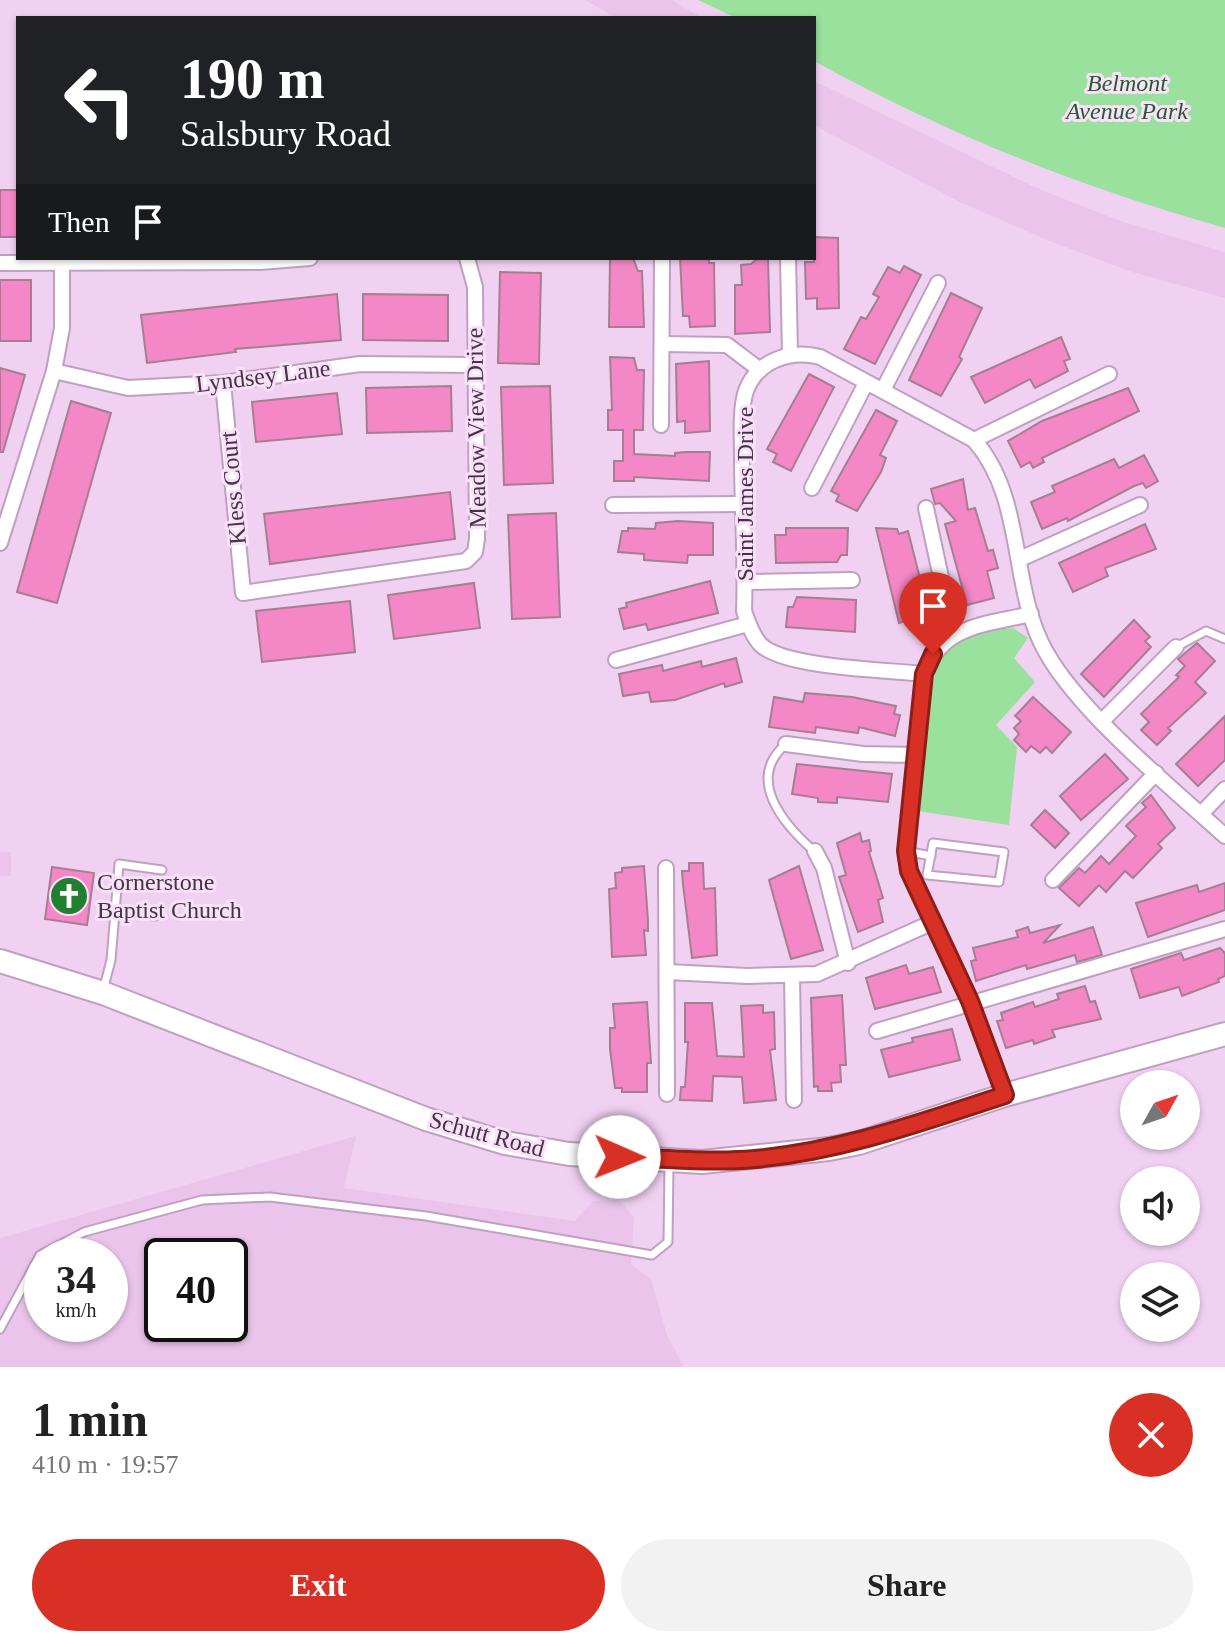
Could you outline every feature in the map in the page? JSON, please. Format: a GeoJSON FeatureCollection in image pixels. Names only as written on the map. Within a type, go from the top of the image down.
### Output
{"type":"FeatureCollection","features":[{"type":"Feature","properties":{"kind":"street"},"geometry":{"type":"LineString","coordinates":[[0,263],[285,260]]}},
{"type":"Feature","properties":{"kind":"street","name":"Meadow View Drive"},"geometry":{"type":"LineString","coordinates":[[243,593],[466,561],[475,552],[475,287],[468,260]]}},
{"type":"Feature","properties":{"kind":"street"},"geometry":{"type":"LineString","coordinates":[[661,425],[664,344],[662,260]]}},
{"type":"Feature","properties":{"kind":"street"},"geometry":{"type":"LineString","coordinates":[[788,260],[790,354]]}},
{"type":"Feature","properties":{"kind":"street"},"geometry":{"type":"LineString","coordinates":[[0,543],[54,371],[62,328],[62,262]]}},
{"type":"Feature","properties":{"kind":"street"},"geometry":{"type":"LineString","coordinates":[[883,390],[938,283]]}},
{"type":"Feature","properties":{"kind":"street"},"geometry":{"type":"LineString","coordinates":[[664,344],[727,345],[760,370],[790,354],[820,357],[974,440],[984,452],[1004,494],[1031,614],[1045,651],[1065,679],[1103,720],[1225,836]]}},
{"type":"Feature","properties":{"kind":"street","name":"Lyndsey Lane"},"geometry":{"type":"LineString","coordinates":[[54,371],[128,388],[223,383],[360,364],[474,365]]}},
{"type":"Feature","properties":{"kind":"street","name":"Saint James Drive"},"geometry":{"type":"LineString","coordinates":[[748,624],[744,611],[742,504],[746,392],[760,370]]}},
{"type":"Feature","properties":{"kind":"street"},"geometry":{"type":"LineString","coordinates":[[974,440],[1109,374]]}},
{"type":"Feature","properties":{"kind":"street","name":"Kless Court"},"geometry":{"type":"LineString","coordinates":[[223,383],[243,593]]}},
{"type":"Feature","properties":{"kind":"street"},"geometry":{"type":"LineString","coordinates":[[812,488],[866,383]]}},
{"type":"Feature","properties":{"kind":"street"},"geometry":{"type":"LineString","coordinates":[[613,505],[742,504]]}},
{"type":"Feature","properties":{"kind":"street"},"geometry":{"type":"LineString","coordinates":[[1020,559],[1140,505]]}},
{"type":"Feature","properties":{"kind":"street"},"geometry":{"type":"LineString","coordinates":[[926,508],[953,633]]}},
{"type":"Feature","properties":{"kind":"street"},"geometry":{"type":"LineString","coordinates":[[745,582],[852,580]]}},
{"type":"Feature","properties":{"kind":"street"},"geometry":{"type":"LineString","coordinates":[[1005,1095],[970,1001],[909,871],[906,851],[924,674],[933,654],[953,633],[1031,614]]}},
{"type":"Feature","properties":{"kind":"street"},"geometry":{"type":"LineString","coordinates":[[616,660],[748,624],[760,644],[789,660],[924,674]]}},
{"type":"Feature","properties":{"kind":"street"},"geometry":{"type":"LineString","coordinates":[[1103,720],[1176,647]]}},
{"type":"Feature","properties":{"kind":"street"},"geometry":{"type":"LineString","coordinates":[[786,744],[863,754],[916,755]]}},
{"type":"Feature","properties":{"kind":"street"},"geometry":{"type":"LineString","coordinates":[[1053,880],[1156,773]]}},
{"type":"Feature","properties":{"kind":"street"},"geometry":{"type":"LineString","coordinates":[[1201,814],[1225,789]]}},
{"type":"Feature","properties":{"kind":"street"},"geometry":{"type":"LineString","coordinates":[[816,852],[824,868],[848,963]]}},
{"type":"Feature","properties":{"kind":"street"},"geometry":{"type":"LineString","coordinates":[[666,868],[667,1094]]}},
{"type":"Feature","properties":{"kind":"street"},"geometry":{"type":"LineString","coordinates":[[668,972],[817,974],[848,963],[931,923]]}},
{"type":"Feature","properties":{"kind":"street"},"geometry":{"type":"LineString","coordinates":[[877,1031],[970,1001],[1122,961],[1225,929]]}},
{"type":"Feature","properties":{"kind":"street","name":"Schutt Road"},"geometry":{"type":"LineString","coordinates":[[0,961],[103,993],[413,1114],[485,1138],[569,1154],[702,1162],[754,1159],[859,1143],[1005,1095],[1225,1034]]}},
{"type":"Feature","properties":{"kind":"street"},"geometry":{"type":"LineString","coordinates":[[792,975],[794,1100]]}},
{"type":"Feature","properties":{"kind":"lane"},"geometry":{"type":"LineString","coordinates":[[1176,647],[1206,631],[1225,639]]}},
{"type":"Feature","properties":{"kind":"lane"},"geometry":{"type":"LineString","coordinates":[[786,744],[766,768],[766,781],[786,820],[816,852]]}},
{"type":"Feature","properties":{"kind":"lane"},"geometry":{"type":"LineString","coordinates":[[933,843],[1004,852],[999,882],[927,875],[931,856],[933,843]]}},
{"type":"Feature","properties":{"kind":"lane"},"geometry":{"type":"LineString","coordinates":[[906,851],[931,856]]}},
{"type":"Feature","properties":{"kind":"lane"},"geometry":{"type":"LineString","coordinates":[[103,993],[111,960],[119,864],[162,870]]}},
{"type":"Feature","properties":{"kind":"lane"},"geometry":{"type":"LineString","coordinates":[[114,910],[155,916]]}},
{"type":"Feature","properties":{"kind":"lane"},"geometry":{"type":"LineString","coordinates":[[0,1329],[40,1255],[84,1232],[202,1200],[270,1197],[426,1216],[652,1255],[668,1242],[669,1158]]}},
{"type":"Feature","properties":{"kind":"shaded area"},"geometry":{"type":"Polygon","coordinates":[[[585,0],[672,0],[699,16],[613,16],[585,0]]]}},
{"type":"Feature","properties":{"kind":"shaded area"},"geometry":{"type":"Polygon","coordinates":[[[816,82],[1041,190],[1123,222],[1225,252],[1225,298],[1132,272],[1052,242],[962,203],[816,126],[816,82]]]}},
{"type":"Feature","properties":{"kind":"shaded area"},"geometry":{"type":"Polygon","coordinates":[[[0,852],[11,852],[11,876],[0,876],[0,852]]]}},
{"type":"Feature","properties":{"kind":"shaded area"},"geometry":{"type":"Polygon","coordinates":[[[356,1136],[344,1188],[575,1221],[593,1201],[619,1200],[634,1217],[631,1264],[651,1279],[667,1335],[684,1367],[0,1367],[0,1238],[356,1136]]]}},
{"type":"Feature","properties":{"kind":"green space","name":"Belmont Avenue Park"},"geometry":{"type":"Polygon","coordinates":[[[698,0],[1225,0],[1225,228],[1066,177],[963,135],[863,87],[816,62],[816,16],[732,16],[698,0]]]}},
{"type":"Feature","properties":{"kind":"green space"},"geometry":{"type":"Polygon","coordinates":[[[1013,628],[1028,638],[1014,658],[1035,682],[996,725],[1017,747],[1009,825],[918,811],[929,704],[939,664],[945,653],[959,641],[985,632],[1013,628]]]}},
{"type":"Feature","properties":{"kind":"building"},"geometry":{"type":"Polygon","coordinates":[[[0,190],[16,190],[16,237],[0,237],[0,190]]]}},
{"type":"Feature","properties":{"kind":"building"},"geometry":{"type":"Polygon","coordinates":[[[816,237],[838,238],[839,308],[817,309],[817,298],[806,299],[805,262],[814,262],[816,237]]]}},
{"type":"Feature","properties":{"kind":"building"},"geometry":{"type":"Polygon","coordinates":[[[610,260],[634,260],[638,271],[642,271],[644,327],[609,327],[610,260]]]}},
{"type":"Feature","properties":{"kind":"building"},"geometry":{"type":"Polygon","coordinates":[[[680,260],[709,260],[709,263],[714,263],[715,326],[690,327],[689,316],[683,316],[680,260]]]}},
{"type":"Feature","properties":{"kind":"building"},"geometry":{"type":"Polygon","coordinates":[[[756,260],[768,260],[770,332],[735,334],[735,285],[742,285],[741,265],[756,260]]]}},
{"type":"Feature","properties":{"kind":"building"},"geometry":{"type":"Polygon","coordinates":[[[904,266],[921,275],[875,364],[844,349],[861,317],[866,319],[879,297],[873,294],[888,267],[900,273],[904,266]]]}},
{"type":"Feature","properties":{"kind":"building"},"geometry":{"type":"Polygon","coordinates":[[[500,272],[541,273],[539,364],[498,363],[500,272]]]}},
{"type":"Feature","properties":{"kind":"building"},"geometry":{"type":"Polygon","coordinates":[[[0,280],[31,280],[31,341],[0,341],[0,280]]]}},
{"type":"Feature","properties":{"kind":"building"},"geometry":{"type":"Polygon","coordinates":[[[951,293],[982,308],[959,357],[962,359],[941,396],[909,380],[951,293]]]}},
{"type":"Feature","properties":{"kind":"building"},"geometry":{"type":"Polygon","coordinates":[[[337,294],[341,340],[235,349],[236,352],[147,363],[141,315],[337,294]]]}},
{"type":"Feature","properties":{"kind":"building"},"geometry":{"type":"Polygon","coordinates":[[[363,294],[448,295],[448,341],[363,340],[363,294]]]}},
{"type":"Feature","properties":{"kind":"building"},"geometry":{"type":"Polygon","coordinates":[[[1061,337],[1070,359],[1064,361],[1068,371],[1035,388],[1030,379],[985,403],[971,377],[1061,337]]]}},
{"type":"Feature","properties":{"kind":"building"},"geometry":{"type":"Polygon","coordinates":[[[610,357],[634,358],[637,370],[644,370],[643,430],[634,430],[634,454],[675,456],[675,453],[710,452],[709,481],[634,477],[634,481],[614,481],[614,461],[623,461],[623,430],[608,430],[608,410],[612,410],[610,357]]]}},
{"type":"Feature","properties":{"kind":"building"},"geometry":{"type":"Polygon","coordinates":[[[709,361],[710,431],[685,433],[685,421],[677,422],[676,364],[709,361]]]}},
{"type":"Feature","properties":{"kind":"building"},"geometry":{"type":"Polygon","coordinates":[[[0,368],[25,375],[3,452],[0,452],[0,368]]]}},
{"type":"Feature","properties":{"kind":"building"},"geometry":{"type":"Polygon","coordinates":[[[809,374],[834,387],[791,471],[773,462],[777,454],[767,449],[809,374]]]}},
{"type":"Feature","properties":{"kind":"building"},"geometry":{"type":"Polygon","coordinates":[[[451,386],[452,431],[367,433],[366,388],[451,386]]]}},
{"type":"Feature","properties":{"kind":"building"},"geometry":{"type":"Polygon","coordinates":[[[550,386],[553,483],[504,485],[501,387],[550,386]]]}},
{"type":"Feature","properties":{"kind":"building"},"geometry":{"type":"Polygon","coordinates":[[[1128,388],[1139,411],[1042,458],[1044,462],[1033,468],[1030,462],[1021,467],[1008,441],[1042,421],[1128,388]]]}},
{"type":"Feature","properties":{"kind":"building"},"geometry":{"type":"Polygon","coordinates":[[[337,393],[342,434],[256,442],[252,402],[337,393]]]}},
{"type":"Feature","properties":{"kind":"building"},"geometry":{"type":"Polygon","coordinates":[[[71,401],[111,413],[57,603],[17,592],[71,401]]]}},
{"type":"Feature","properties":{"kind":"building"},"geometry":{"type":"Polygon","coordinates":[[[876,410],[897,421],[880,455],[886,458],[881,472],[857,511],[836,501],[839,495],[831,491],[876,410]]]}},
{"type":"Feature","properties":{"kind":"building"},"geometry":{"type":"Polygon","coordinates":[[[1144,455],[1158,481],[1146,488],[1143,483],[1134,486],[1068,521],[1067,518],[1042,529],[1031,502],[1055,492],[1052,486],[1114,459],[1119,468],[1144,455]]]}},
{"type":"Feature","properties":{"kind":"building"},"geometry":{"type":"Polygon","coordinates":[[[963,479],[968,510],[975,508],[988,551],[993,550],[998,568],[987,571],[994,598],[967,605],[945,524],[956,521],[940,503],[935,504],[931,489],[963,479]]]}},
{"type":"Feature","properties":{"kind":"building"},"geometry":{"type":"Polygon","coordinates":[[[450,492],[455,539],[270,564],[264,514],[450,492]]]}},
{"type":"Feature","properties":{"kind":"building"},"geometry":{"type":"Polygon","coordinates":[[[556,513],[560,617],[512,619],[508,515],[556,513]]]}},
{"type":"Feature","properties":{"kind":"building"},"geometry":{"type":"Polygon","coordinates":[[[656,523],[713,523],[713,555],[688,555],[687,563],[644,560],[644,554],[618,552],[622,531],[628,531],[628,528],[655,529],[656,523]]]}},
{"type":"Feature","properties":{"kind":"building"},"geometry":{"type":"Polygon","coordinates":[[[1145,524],[1156,549],[1105,568],[1108,576],[1073,592],[1059,563],[1145,524]]]}},
{"type":"Feature","properties":{"kind":"building"},"geometry":{"type":"Polygon","coordinates":[[[786,528],[848,528],[847,555],[841,555],[837,562],[776,563],[775,535],[786,535],[786,528]]]}},
{"type":"Feature","properties":{"kind":"building"},"geometry":{"type":"Polygon","coordinates":[[[876,528],[897,529],[899,534],[908,531],[929,614],[899,623],[876,528]]]}},
{"type":"Feature","properties":{"kind":"building"},"geometry":{"type":"Polygon","coordinates":[[[710,581],[718,613],[648,630],[646,624],[624,629],[619,609],[627,607],[626,603],[710,581]]]}},
{"type":"Feature","properties":{"kind":"building"},"geometry":{"type":"Polygon","coordinates":[[[474,583],[480,628],[394,639],[388,595],[474,583]]]}},
{"type":"Feature","properties":{"kind":"building"},"geometry":{"type":"Polygon","coordinates":[[[797,597],[856,600],[855,632],[786,627],[788,607],[793,607],[797,597]]]}},
{"type":"Feature","properties":{"kind":"building"},"geometry":{"type":"Polygon","coordinates":[[[350,601],[355,652],[262,662],[256,611],[350,601]]]}},
{"type":"Feature","properties":{"kind":"building"},"geometry":{"type":"Polygon","coordinates":[[[1134,620],[1150,637],[1145,641],[1151,647],[1104,697],[1081,674],[1134,620]]]}},
{"type":"Feature","properties":{"kind":"building"},"geometry":{"type":"Polygon","coordinates":[[[1197,643],[1215,661],[1195,682],[1206,693],[1168,728],[1171,731],[1157,745],[1141,730],[1149,722],[1141,714],[1179,677],[1176,675],[1185,666],[1178,659],[1197,643]]]}},
{"type":"Feature","properties":{"kind":"building"},"geometry":{"type":"Polygon","coordinates":[[[736,658],[742,682],[725,687],[724,683],[675,700],[651,702],[649,692],[623,696],[619,674],[662,665],[663,671],[701,661],[702,667],[736,658]]]}},
{"type":"Feature","properties":{"kind":"building"},"geometry":{"type":"Polygon","coordinates":[[[805,693],[852,697],[896,706],[894,714],[900,715],[895,736],[859,727],[858,733],[816,727],[815,733],[769,727],[774,697],[803,702],[805,693]]]}},
{"type":"Feature","properties":{"kind":"building"},"geometry":{"type":"Polygon","coordinates":[[[1033,697],[1071,732],[1052,753],[1046,747],[1040,753],[1031,746],[1026,752],[1014,740],[1019,734],[1014,728],[1021,721],[1015,716],[1033,697]]]}},
{"type":"Feature","properties":{"kind":"building"},"geometry":{"type":"Polygon","coordinates":[[[1225,716],[1225,760],[1198,786],[1176,764],[1225,716]]]}},
{"type":"Feature","properties":{"kind":"building"},"geometry":{"type":"Polygon","coordinates":[[[1105,754],[1128,779],[1081,820],[1060,796],[1105,754]]]}},
{"type":"Feature","properties":{"kind":"building"},"geometry":{"type":"Polygon","coordinates":[[[797,764],[892,774],[888,802],[837,797],[837,803],[818,802],[818,798],[792,794],[797,764]]]}},
{"type":"Feature","properties":{"kind":"building"},"geometry":{"type":"Polygon","coordinates":[[[1151,795],[1175,828],[1158,844],[1162,848],[1133,878],[1125,871],[1106,892],[1099,885],[1079,906],[1059,888],[1079,868],[1085,873],[1101,856],[1109,864],[1136,836],[1126,826],[1146,807],[1142,803],[1151,795]]]}},
{"type":"Feature","properties":{"kind":"building"},"geometry":{"type":"Polygon","coordinates":[[[1045,810],[1069,833],[1055,848],[1031,825],[1045,810]]]}},
{"type":"Feature","properties":{"kind":"building"},"geometry":{"type":"Polygon","coordinates":[[[860,833],[862,842],[869,840],[869,852],[883,898],[878,900],[883,922],[858,932],[839,877],[846,875],[837,843],[860,833]]]}},
{"type":"Feature","properties":{"kind":"building"},"geometry":{"type":"Polygon","coordinates":[[[689,863],[703,863],[704,889],[715,888],[717,955],[692,958],[682,871],[689,871],[689,863]]]}},
{"type":"Feature","properties":{"kind":"building"},"geometry":{"type":"Polygon","coordinates":[[[644,866],[648,920],[648,931],[644,930],[646,955],[612,957],[609,889],[616,888],[615,873],[622,872],[622,868],[644,866]]]}},
{"type":"Feature","properties":{"kind":"building"},"geometry":{"type":"Polygon","coordinates":[[[799,866],[823,950],[791,959],[769,880],[799,866]]]}},
{"type":"Feature","properties":{"kind":"building","name":"Cornerstone Baptist Church"},"geometry":{"type":"Polygon","coordinates":[[[52,867],[94,873],[87,925],[45,919],[52,867]]]}},
{"type":"Feature","properties":{"kind":"building"},"geometry":{"type":"Polygon","coordinates":[[[1225,883],[1225,910],[1148,937],[1136,903],[1197,885],[1199,892],[1225,883]]]}},
{"type":"Feature","properties":{"kind":"building"},"geometry":{"type":"Polygon","coordinates":[[[1060,925],[1043,943],[1093,927],[1102,955],[1077,962],[1075,955],[1027,969],[1026,965],[976,981],[971,961],[976,960],[973,948],[1018,937],[1016,931],[1028,927],[1030,933],[1060,925]]]}},
{"type":"Feature","properties":{"kind":"building"},"geometry":{"type":"Polygon","coordinates":[[[1220,948],[1225,953],[1225,976],[1218,979],[1219,982],[1182,996],[1179,987],[1140,998],[1131,969],[1181,953],[1184,960],[1220,948]]]}},
{"type":"Feature","properties":{"kind":"building"},"geometry":{"type":"Polygon","coordinates":[[[906,965],[909,974],[933,967],[941,992],[875,1009],[866,978],[906,965]]]}},
{"type":"Feature","properties":{"kind":"building"},"geometry":{"type":"Polygon","coordinates":[[[1085,986],[1090,1002],[1095,1001],[1101,1019],[1052,1030],[1055,1037],[1034,1044],[1033,1040],[1006,1048],[997,1021],[1003,1020],[1001,1013],[1033,1002],[1035,1007],[1059,999],[1057,994],[1085,986]]]}},
{"type":"Feature","properties":{"kind":"building"},"geometry":{"type":"Polygon","coordinates":[[[842,995],[846,1065],[840,1065],[841,1082],[831,1083],[832,1091],[818,1091],[818,1086],[814,1087],[811,998],[842,995]]]}},
{"type":"Feature","properties":{"kind":"building"},"geometry":{"type":"Polygon","coordinates":[[[647,1002],[651,1063],[647,1063],[647,1092],[622,1092],[622,1088],[615,1088],[610,1049],[610,1028],[615,1028],[613,1004],[647,1002]]]}},
{"type":"Feature","properties":{"kind":"building"},"geometry":{"type":"Polygon","coordinates":[[[685,1003],[712,1003],[717,1056],[744,1057],[741,1006],[763,1005],[763,1013],[774,1012],[775,1049],[770,1050],[776,1100],[744,1103],[742,1077],[713,1076],[712,1101],[680,1100],[681,1087],[685,1087],[688,1042],[685,1042],[685,1003]]]}},
{"type":"Feature","properties":{"kind":"building"},"geometry":{"type":"Polygon","coordinates":[[[952,1029],[960,1060],[889,1077],[881,1050],[913,1042],[912,1038],[952,1029]]]}},
{"type":"Feature","properties":{"kind":"place","name":"Cornerstone Baptist Church"},"geometry":{"type":"Point","coordinates":[69,896]}},
{"type":"Feature","properties":{"kind":"route"},"geometry":{"type":"LineString","coordinates":[[619,1157],[702,1162],[829,1149],[859,1143],[1005,1095],[970,1001],[909,871],[906,851],[924,674],[933,654]]}}]}
